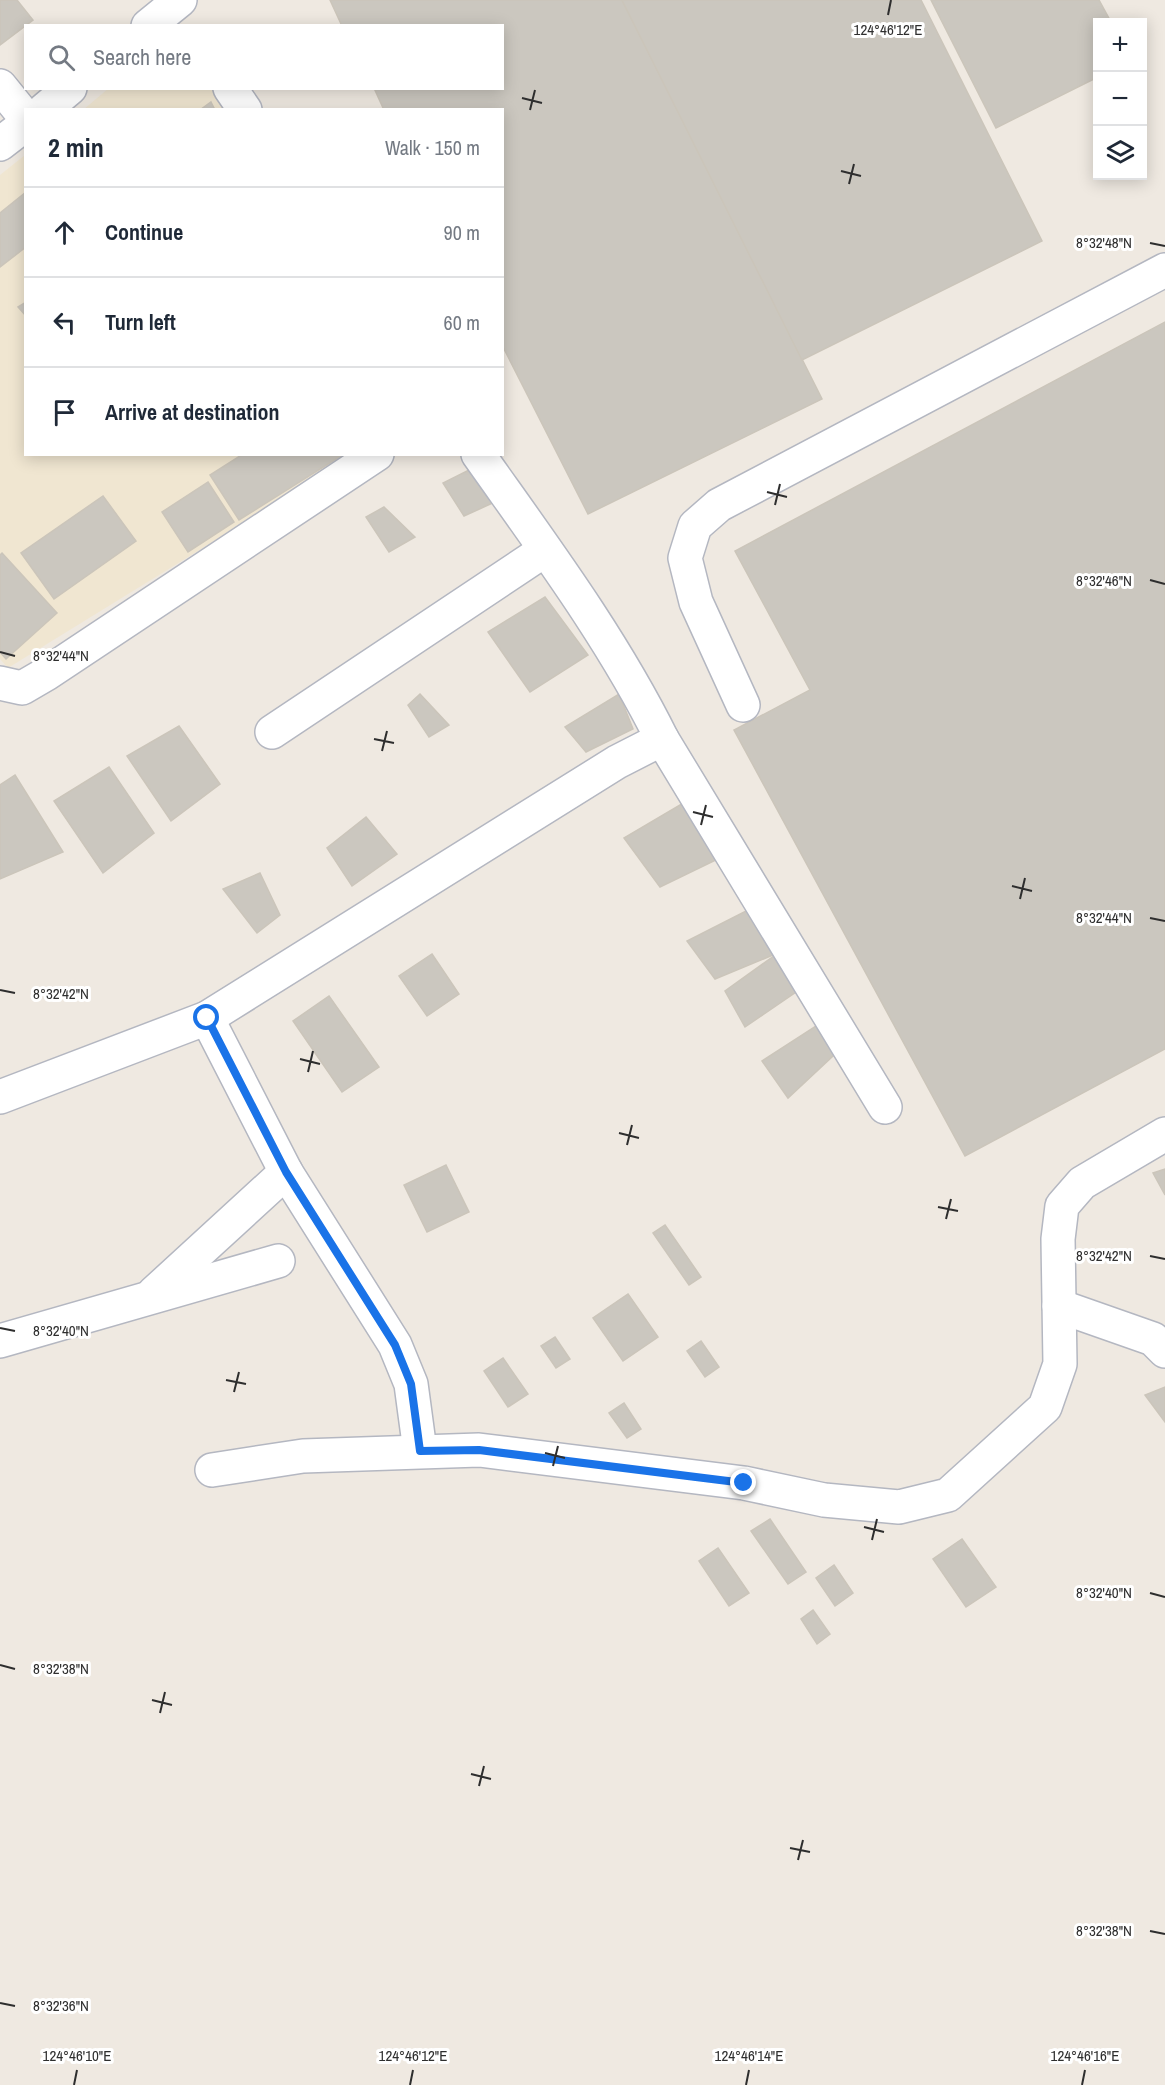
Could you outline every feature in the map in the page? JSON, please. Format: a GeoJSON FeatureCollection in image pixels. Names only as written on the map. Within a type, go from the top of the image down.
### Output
{"type":"FeatureCollection","features":[{"type":"Feature","properties":{"kind":"street"},"geometry":{"type":"LineString","coordinates":[[0,86],[24,116]]}},
{"type":"Feature","properties":{"kind":"street"},"geometry":{"type":"LineString","coordinates":[[46,108],[68,90]]}},
{"type":"Feature","properties":{"kind":"street"},"geometry":{"type":"LineString","coordinates":[[231,90],[244,108]]}},
{"type":"Feature","properties":{"kind":"street"},"geometry":{"type":"LineString","coordinates":[[0,144],[24,126]]}},
{"type":"Feature","properties":{"kind":"street"},"geometry":{"type":"LineString","coordinates":[[743,705],[696,602],[685,558],[695,526],[719,505],[1165,270]]}},
{"type":"Feature","properties":{"kind":"street"},"geometry":{"type":"LineString","coordinates":[[0,683],[22,688],[46,674],[373,456]]}},
{"type":"Feature","properties":{"kind":"street"},"geometry":{"type":"LineString","coordinates":[[479,456],[546,550],[636,686],[662,739],[885,1107]]}},
{"type":"Feature","properties":{"kind":"street"},"geometry":{"type":"LineString","coordinates":[[272,732],[546,550]]}},
{"type":"Feature","properties":{"kind":"street"},"geometry":{"type":"LineString","coordinates":[[0,1098],[207,1018],[617,762],[662,739]]}},
{"type":"Feature","properties":{"kind":"street"},"geometry":{"type":"LineString","coordinates":[[207,1018],[286,1172],[395,1345],[411,1384],[420,1451]]}},
{"type":"Feature","properties":{"kind":"street"},"geometry":{"type":"LineString","coordinates":[[212,1470],[303,1456],[479,1450],[744,1483],[825,1500],[898,1507],[948,1495],[1045,1407],[1060,1364],[1058,1239],[1062,1206],[1082,1183],[1165,1134]]}},
{"type":"Feature","properties":{"kind":"street"},"geometry":{"type":"LineString","coordinates":[[151,1296],[286,1172]]}},
{"type":"Feature","properties":{"kind":"street"},"geometry":{"type":"LineString","coordinates":[[0,1341],[278,1261]]}},
{"type":"Feature","properties":{"kind":"street"},"geometry":{"type":"LineString","coordinates":[[1059,1306],[1153,1339],[1165,1351]]}},
{"type":"Feature","properties":{"kind":"street"},"geometry":{"type":"LineString","coordinates":[[0,1318],[61,1322]]}},
{"type":"Feature","properties":{"kind":"shaded area"},"geometry":{"type":"Polygon","coordinates":[[[107,90],[214,90],[226,108],[85,108],[107,90]]]}},
{"type":"Feature","properties":{"kind":"shaded area"},"geometry":{"type":"Polygon","coordinates":[[[24,156],[24,456],[352,456],[8,668],[0,659],[0,175],[24,156]]]}},
{"type":"Feature","properties":{"kind":"building"},"geometry":{"type":"Polygon","coordinates":[[[0,0],[17,0],[33,20],[24,24],[24,27],[0,45],[0,0]]]}},
{"type":"Feature","properties":{"kind":"building"},"geometry":{"type":"Polygon","coordinates":[[[330,0],[622,0],[822,399],[588,514],[504,349],[504,108],[383,108],[375,90],[504,90],[504,24],[341,24],[330,0]]]}},
{"type":"Feature","properties":{"kind":"building"},"geometry":{"type":"Polygon","coordinates":[[[622,0],[921,0],[1042,241],[802,360],[622,0]]]}},
{"type":"Feature","properties":{"kind":"building"},"geometry":{"type":"Polygon","coordinates":[[[931,0],[1099,0],[1109,18],[1093,18],[1093,80],[996,128],[931,0]]]}},
{"type":"Feature","properties":{"kind":"building"},"geometry":{"type":"Polygon","coordinates":[[[211,102],[214,108],[203,108],[211,102]]]}},
{"type":"Feature","properties":{"kind":"building"},"geometry":{"type":"Polygon","coordinates":[[[24,194],[24,249],[0,267],[0,213],[24,194]]]}},
{"type":"Feature","properties":{"kind":"building"},"geometry":{"type":"Polygon","coordinates":[[[24,303],[24,314],[18,307],[24,303]]]}},
{"type":"Feature","properties":{"kind":"building"},"geometry":{"type":"Polygon","coordinates":[[[1165,322],[1165,1049],[965,1156],[734,730],[810,690],[735,551],[1165,322]]]}},
{"type":"Feature","properties":{"kind":"building"},"geometry":{"type":"Polygon","coordinates":[[[240,456],[341,456],[239,520],[210,475],[240,456]]]}},
{"type":"Feature","properties":{"kind":"building"},"geometry":{"type":"Polygon","coordinates":[[[475,467],[495,502],[464,516],[443,483],[475,467]]]}},
{"type":"Feature","properties":{"kind":"building"},"geometry":{"type":"Polygon","coordinates":[[[208,482],[234,522],[188,552],[162,512],[208,482]]]}},
{"type":"Feature","properties":{"kind":"building"},"geometry":{"type":"Polygon","coordinates":[[[103,496],[136,541],[54,599],[21,553],[103,496]]]}},
{"type":"Feature","properties":{"kind":"building"},"geometry":{"type":"Polygon","coordinates":[[[384,507],[415,537],[389,552],[366,517],[384,507]]]}},
{"type":"Feature","properties":{"kind":"building"},"geometry":{"type":"Polygon","coordinates":[[[2,553],[57,613],[6,659],[0,652],[0,555],[2,553]]]}},
{"type":"Feature","properties":{"kind":"building"},"geometry":{"type":"Polygon","coordinates":[[[545,597],[588,655],[530,692],[488,632],[545,597]]]}},
{"type":"Feature","properties":{"kind":"building"},"geometry":{"type":"Polygon","coordinates":[[[420,694],[449,725],[429,737],[408,705],[420,694]]]}},
{"type":"Feature","properties":{"kind":"building"},"geometry":{"type":"Polygon","coordinates":[[[619,694],[633,729],[586,752],[565,727],[619,694]]]}},
{"type":"Feature","properties":{"kind":"building"},"geometry":{"type":"Polygon","coordinates":[[[179,726],[220,784],[171,821],[127,756],[179,726]]]}},
{"type":"Feature","properties":{"kind":"building"},"geometry":{"type":"Polygon","coordinates":[[[109,767],[154,833],[103,873],[54,801],[109,767]]]}},
{"type":"Feature","properties":{"kind":"building"},"geometry":{"type":"Polygon","coordinates":[[[15,775],[63,852],[0,879],[0,785],[15,775]]]}},
{"type":"Feature","properties":{"kind":"building"},"geometry":{"type":"Polygon","coordinates":[[[685,802],[720,858],[660,887],[624,838],[685,802]]]}},
{"type":"Feature","properties":{"kind":"building"},"geometry":{"type":"Polygon","coordinates":[[[366,817],[397,854],[352,886],[327,848],[366,817]]]}},
{"type":"Feature","properties":{"kind":"building"},"geometry":{"type":"Polygon","coordinates":[[[260,873],[280,915],[257,933],[223,889],[260,873]]]}},
{"type":"Feature","properties":{"kind":"building"},"geometry":{"type":"Polygon","coordinates":[[[752,908],[778,953],[715,979],[687,941],[752,908]]]}},
{"type":"Feature","properties":{"kind":"building"},"geometry":{"type":"Polygon","coordinates":[[[778,953],[799,990],[745,1027],[725,991],[778,953]]]}},
{"type":"Feature","properties":{"kind":"building"},"geometry":{"type":"Polygon","coordinates":[[[432,954],[459,994],[427,1016],[399,976],[432,954]]]}},
{"type":"Feature","properties":{"kind":"building"},"geometry":{"type":"Polygon","coordinates":[[[329,996],[379,1067],[342,1092],[293,1021],[329,996]]]}},
{"type":"Feature","properties":{"kind":"building"},"geometry":{"type":"Polygon","coordinates":[[[819,1024],[834,1055],[788,1098],[762,1061],[819,1024]]]}},
{"type":"Feature","properties":{"kind":"building"},"geometry":{"type":"Polygon","coordinates":[[[446,1165],[469,1212],[427,1232],[404,1185],[446,1165]]]}},
{"type":"Feature","properties":{"kind":"building"},"geometry":{"type":"Polygon","coordinates":[[[1165,1169],[1165,1195],[1153,1173],[1165,1169]]]}},
{"type":"Feature","properties":{"kind":"building"},"geometry":{"type":"Polygon","coordinates":[[[665,1225],[701,1277],[689,1285],[653,1233],[665,1225]]]}},
{"type":"Feature","properties":{"kind":"building"},"geometry":{"type":"Polygon","coordinates":[[[628,1294],[658,1337],[623,1361],[593,1318],[628,1294]]]}},
{"type":"Feature","properties":{"kind":"building"},"geometry":{"type":"Polygon","coordinates":[[[555,1337],[570,1359],[556,1368],[541,1346],[555,1337]]]}},
{"type":"Feature","properties":{"kind":"building"},"geometry":{"type":"Polygon","coordinates":[[[701,1341],[719,1367],[705,1377],[687,1351],[701,1341]]]}},
{"type":"Feature","properties":{"kind":"building"},"geometry":{"type":"Polygon","coordinates":[[[503,1358],[528,1394],[508,1407],[484,1371],[503,1358]]]}},
{"type":"Feature","properties":{"kind":"building"},"geometry":{"type":"Polygon","coordinates":[[[1165,1387],[1165,1422],[1145,1395],[1165,1387]]]}},
{"type":"Feature","properties":{"kind":"building"},"geometry":{"type":"Polygon","coordinates":[[[624,1403],[641,1429],[627,1438],[609,1413],[624,1403]]]}},
{"type":"Feature","properties":{"kind":"building"},"geometry":{"type":"Polygon","coordinates":[[[770,1519],[806,1572],[788,1584],[751,1531],[770,1519]]]}},
{"type":"Feature","properties":{"kind":"building"},"geometry":{"type":"Polygon","coordinates":[[[962,1539],[996,1587],[966,1607],[933,1559],[962,1539]]]}},
{"type":"Feature","properties":{"kind":"building"},"geometry":{"type":"Polygon","coordinates":[[[718,1548],[749,1593],[729,1606],[699,1561],[718,1548]]]}},
{"type":"Feature","properties":{"kind":"building"},"geometry":{"type":"Polygon","coordinates":[[[834,1565],[853,1593],[835,1606],[816,1578],[834,1565]]]}},
{"type":"Feature","properties":{"kind":"building"},"geometry":{"type":"Polygon","coordinates":[[[813,1610],[830,1634],[817,1644],[801,1619],[813,1610]]]}},
{"type":"Feature","properties":{"kind":"route"},"geometry":{"type":"LineString","coordinates":[[207,1018],[286,1172],[395,1345],[411,1384],[420,1451],[479,1450],[744,1483]]}}]}
